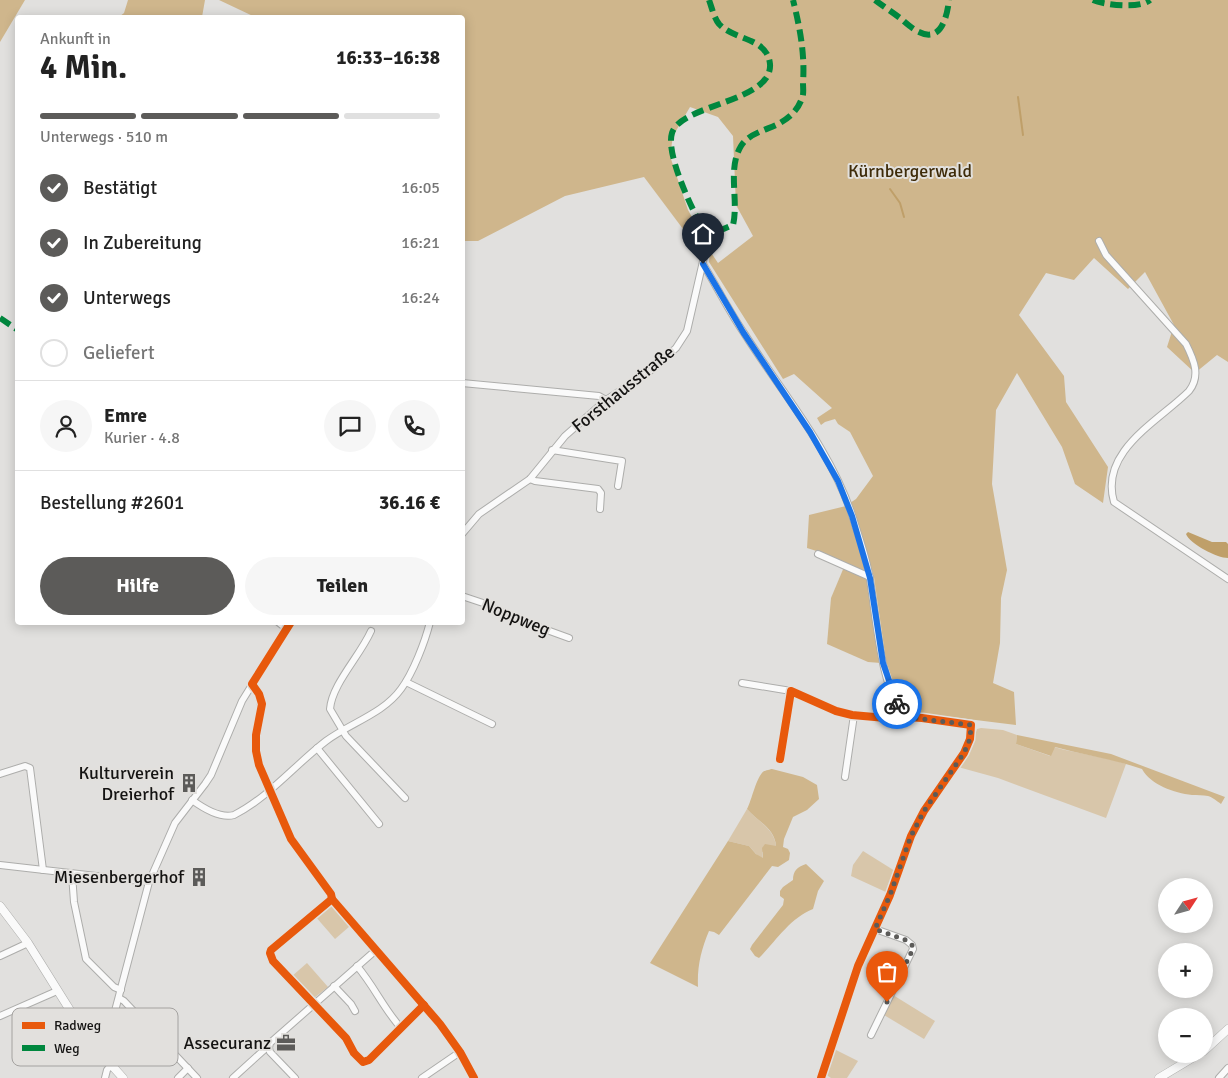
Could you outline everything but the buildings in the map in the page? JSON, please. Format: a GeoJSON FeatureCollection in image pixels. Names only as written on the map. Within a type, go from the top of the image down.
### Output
{"type":"FeatureCollection","features":[{"type":"Feature","properties":{"kind":"street","name":"Forsthausstraße"},"geometry":{"type":"LineString","coordinates":[[465,530],[479,514],[530,479],[565,436],[606,400],[650,371],[676,348],[687,332],[708,244],[707,236]]}},
{"type":"Feature","properties":{"kind":"street"},"geometry":{"type":"LineString","coordinates":[[1100,241],[1106,255],[1186,344],[1191,353],[1196,372],[1194,385],[1189,391],[1144,429],[1122,455],[1114,468],[1112,478],[1114,502],[1228,579]]}},
{"type":"Feature","properties":{"kind":"street"},"geometry":{"type":"LineString","coordinates":[[703,264],[743,332],[825,456],[838,481],[852,516],[870,578],[883,663],[898,706],[906,717]]}},
{"type":"Feature","properties":{"kind":"street"},"geometry":{"type":"LineString","coordinates":[[465,384],[599,396],[606,400]]}},
{"type":"Feature","properties":{"kind":"street","name":"Forsthausstraße"},"geometry":{"type":"LineString","coordinates":[[552,450],[622,461],[618,486]]}},
{"type":"Feature","properties":{"kind":"street"},"geometry":{"type":"LineString","coordinates":[[530,479],[598,489],[601,493],[600,509]]}},
{"type":"Feature","properties":{"kind":"street"},"geometry":{"type":"LineString","coordinates":[[818,554],[870,578]]}},
{"type":"Feature","properties":{"kind":"street","name":"Noppweg"},"geometry":{"type":"LineString","coordinates":[[465,597],[483,603],[514,618],[569,638]]}},
{"type":"Feature","properties":{"kind":"street"},"geometry":{"type":"LineString","coordinates":[[192,800],[218,814],[228,817],[240,812],[270,790],[317,748],[341,731],[381,708],[397,694],[406,682],[429,625]]}},
{"type":"Feature","properties":{"kind":"street"},"geometry":{"type":"LineString","coordinates":[[116,1008],[149,882],[175,823],[206,784],[234,716],[289,626]]}},
{"type":"Feature","properties":{"kind":"street"},"geometry":{"type":"LineString","coordinates":[[371,632],[338,685],[330,704],[331,713],[341,731],[353,745],[405,798]]}},
{"type":"Feature","properties":{"kind":"street"},"geometry":{"type":"LineString","coordinates":[[406,682],[492,724]]}},
{"type":"Feature","properties":{"kind":"street"},"geometry":{"type":"LineString","coordinates":[[252,684],[259,694],[262,704],[256,735],[257,757],[270,790]]}},
{"type":"Feature","properties":{"kind":"street"},"geometry":{"type":"LineString","coordinates":[[742,684],[791,691],[836,711],[854,715],[897,719],[906,717],[971,725],[970,739],[964,753],[924,811],[911,836],[890,895],[858,966],[821,1078]]}},
{"type":"Feature","properties":{"kind":"street"},"geometry":{"type":"LineString","coordinates":[[780,759],[791,691]]}},
{"type":"Feature","properties":{"kind":"street"},"geometry":{"type":"LineString","coordinates":[[846,777],[854,715]]}},
{"type":"Feature","properties":{"kind":"street"},"geometry":{"type":"LineString","coordinates":[[317,748],[379,824]]}},
{"type":"Feature","properties":{"kind":"street"},"geometry":{"type":"LineString","coordinates":[[0,774],[25,766],[30,768],[43,870]]}},
{"type":"Feature","properties":{"kind":"street"},"geometry":{"type":"LineString","coordinates":[[0,865],[149,882]]}},
{"type":"Feature","properties":{"kind":"street"},"geometry":{"type":"LineString","coordinates":[[72,874],[74,902],[86,959],[114,987],[121,990]]}},
{"type":"Feature","properties":{"kind":"street"},"geometry":{"type":"LineString","coordinates":[[424,1005],[369,1060],[363,1062],[354,1052],[346,1038],[273,961],[270,953],[271,950],[332,899],[424,1005],[460,1052],[474,1078]]}},
{"type":"Feature","properties":{"kind":"street"},"geometry":{"type":"LineString","coordinates":[[0,906],[28,943],[68,1008]]}},
{"type":"Feature","properties":{"kind":"street"},"geometry":{"type":"LineString","coordinates":[[871,1035],[913,949],[912,945],[906,940],[875,929]]}},
{"type":"Feature","properties":{"kind":"street"},"geometry":{"type":"LineString","coordinates":[[0,956],[28,943]]}},
{"type":"Feature","properties":{"kind":"street"},"geometry":{"type":"LineString","coordinates":[[295,1078],[270,1052],[270,1043],[376,950]]}},
{"type":"Feature","properties":{"kind":"street"},"geometry":{"type":"LineString","coordinates":[[357,966],[368,978],[392,1018],[401,1028]]}},
{"type":"Feature","properties":{"kind":"street"},"geometry":{"type":"LineString","coordinates":[[334,986],[352,1004],[355,1011]]}},
{"type":"Feature","properties":{"kind":"street"},"geometry":{"type":"LineString","coordinates":[[18,1008],[57,991]]}},
{"type":"Feature","properties":{"kind":"street"},"geometry":{"type":"LineString","coordinates":[[119,998],[131,1008]]}},
{"type":"Feature","properties":{"kind":"street"},"geometry":{"type":"LineString","coordinates":[[0,1016],[12,1011]]}},
{"type":"Feature","properties":{"kind":"street"},"geometry":{"type":"LineString","coordinates":[[1213,1042],[1228,1029]]}},
{"type":"Feature","properties":{"kind":"street"},"geometry":{"type":"LineString","coordinates":[[233,1078],[265,1049],[269,1048]]}},
{"type":"Feature","properties":{"kind":"street"},"geometry":{"type":"LineString","coordinates":[[422,1078],[460,1052]]}},
{"type":"Feature","properties":{"kind":"street"},"geometry":{"type":"LineString","coordinates":[[178,1058],[197,1078]]}},
{"type":"Feature","properties":{"kind":"street"},"geometry":{"type":"LineString","coordinates":[[1159,1078],[1184,1063]]}},
{"type":"Feature","properties":{"kind":"street"},"geometry":{"type":"LineString","coordinates":[[105,1078],[106,1070],[110,1066]]}},
{"type":"Feature","properties":{"kind":"street"},"geometry":{"type":"LineString","coordinates":[[112,1066],[123,1078]]}},
{"type":"Feature","properties":{"kind":"street"},"geometry":{"type":"LineString","coordinates":[[178,1078],[188,1068]]}},
{"type":"Feature","properties":{"kind":"street"},"geometry":{"type":"LineString","coordinates":[[1219,1078],[1228,1068]]}},
{"type":"Feature","properties":{"kind":"shaded area"},"geometry":{"type":"Polygon","coordinates":[[[1188,532],[1212,542],[1226,542],[1228,544],[1228,558],[1217,556],[1204,550],[1189,538],[1186,534],[1188,532]]]}},
{"type":"Feature","properties":{"kind":"shaded area"},"geometry":{"type":"Polygon","coordinates":[[[977,729],[1003,730],[1017,735],[1016,744],[1050,756],[1054,747],[1126,764],[1106,818],[998,778],[958,767],[971,746],[977,729]]]}},
{"type":"Feature","properties":{"kind":"shaded area"},"geometry":{"type":"Polygon","coordinates":[[[747,809],[769,830],[775,840],[776,846],[762,852],[763,859],[749,846],[728,841],[747,809]]]}},
{"type":"Feature","properties":{"kind":"shaded area"},"geometry":{"type":"Polygon","coordinates":[[[863,851],[895,871],[888,893],[851,876],[853,865],[863,851]]]}},
{"type":"Feature","properties":{"kind":"shaded area"},"geometry":{"type":"Polygon","coordinates":[[[330,905],[350,926],[335,939],[315,916],[330,905]]]}},
{"type":"Feature","properties":{"kind":"shaded area"},"geometry":{"type":"Polygon","coordinates":[[[307,963],[328,987],[314,998],[311,998],[291,977],[307,963]]]}},
{"type":"Feature","properties":{"kind":"shaded area"},"geometry":{"type":"Polygon","coordinates":[[[893,995],[935,1021],[924,1039],[884,1015],[893,995]]]}},
{"type":"Feature","properties":{"kind":"shaded area"},"geometry":{"type":"Polygon","coordinates":[[[832,1048],[858,1061],[847,1078],[831,1078],[825,1074],[832,1048]]]}},
{"type":"Feature","properties":{"kind":"green space"},"geometry":{"type":"Polygon","coordinates":[[[0,0],[25,0],[15,15],[0,42],[0,0]]]}},
{"type":"Feature","properties":{"kind":"green space"},"geometry":{"type":"Polygon","coordinates":[[[128,0],[205,0],[202,15],[122,15],[128,0]]]}},
{"type":"Feature","properties":{"kind":"green space","name":"Kürnbergerwald"},"geometry":{"type":"Polygon","coordinates":[[[219,0],[1228,0],[1228,362],[1217,355],[1195,373],[1167,347],[1174,325],[1145,272],[1128,289],[1094,258],[1074,280],[1046,273],[1019,315],[1064,376],[1066,402],[1108,467],[1103,503],[1075,484],[1062,447],[1017,373],[996,410],[992,484],[1007,570],[1001,598],[1000,643],[993,683],[1014,692],[1016,725],[903,711],[886,661],[874,577],[850,503],[856,499],[873,476],[850,432],[838,424],[835,419],[821,425],[817,418],[832,408],[794,374],[783,379],[709,262],[710,251],[718,263],[753,236],[736,205],[733,136],[718,117],[690,107],[673,136],[670,156],[688,210],[705,240],[695,245],[644,177],[565,196],[478,241],[465,241],[465,15],[251,15],[219,0]]]}},
{"type":"Feature","properties":{"kind":"green space"},"geometry":{"type":"Polygon","coordinates":[[[846,506],[866,573],[826,554],[807,548],[809,515],[846,506]]]}},
{"type":"Feature","properties":{"kind":"green space"},"geometry":{"type":"Polygon","coordinates":[[[844,567],[869,578],[881,663],[868,662],[827,644],[831,598],[844,567]]]}},
{"type":"Feature","properties":{"kind":"green space"},"geometry":{"type":"Polygon","coordinates":[[[1017,735],[1111,754],[1225,797],[1221,804],[1208,796],[1185,794],[1171,790],[1151,780],[1142,769],[1055,747],[1051,756],[1016,744],[1017,735]]]}},
{"type":"Feature","properties":{"kind":"green space"},"geometry":{"type":"Polygon","coordinates":[[[772,769],[803,777],[817,785],[819,799],[807,810],[793,817],[784,839],[783,847],[788,849],[790,853],[789,860],[778,867],[772,866],[719,935],[709,931],[700,959],[698,987],[650,963],[728,841],[749,846],[756,854],[763,858],[762,848],[765,844],[776,846],[769,830],[747,809],[761,774],[772,769]]]}},
{"type":"Feature","properties":{"kind":"green space"},"geometry":{"type":"Polygon","coordinates":[[[806,864],[824,881],[818,891],[813,909],[790,924],[759,958],[755,956],[750,949],[752,945],[783,905],[784,899],[780,896],[780,891],[793,880],[796,870],[806,864]]]}},
{"type":"Feature","properties":{"kind":"waterway"},"geometry":{"type":"LineString","coordinates":[[1018,97],[1023,135]]}},
{"type":"Feature","properties":{"kind":"waterway"},"geometry":{"type":"LineString","coordinates":[[890,189],[900,203],[904,217]]}},
{"type":"Feature","properties":{"kind":"marked path"},"geometry":{"type":"LineString","coordinates":[[709,0],[714,16],[719,24],[733,34],[757,44],[768,55],[770,64],[767,77],[757,87],[743,95],[692,115],[679,123],[672,133],[673,156],[682,185],[695,215],[707,236],[733,225],[735,165],[741,146],[753,135],[787,118],[796,110],[803,96],[803,51],[793,0]]}},
{"type":"Feature","properties":{"kind":"marked path"},"geometry":{"type":"LineString","coordinates":[[875,0],[914,29],[927,34],[933,34],[938,31],[947,14],[949,0]]}},
{"type":"Feature","properties":{"kind":"marked path"},"geometry":{"type":"LineString","coordinates":[[1093,0],[1113,5],[1138,4],[1150,0]]}},
{"type":"Feature","properties":{"kind":"marked path"},"geometry":{"type":"LineString","coordinates":[[0,318],[15,328]]}},
{"type":"Feature","properties":{"kind":"cycle path"},"geometry":{"type":"LineString","coordinates":[[289,625],[252,684],[259,694],[262,704],[256,735],[256,751],[259,765],[291,839],[331,894],[332,899],[440,1024],[460,1052],[474,1078]]}},
{"type":"Feature","properties":{"kind":"cycle path"},"geometry":{"type":"LineString","coordinates":[[780,759],[791,691],[836,711],[852,715],[897,719],[906,717],[922,718],[971,725],[970,739],[964,753],[924,811],[911,836],[890,895],[858,966],[821,1078]]}},
{"type":"Feature","properties":{"kind":"cycle path"},"geometry":{"type":"LineString","coordinates":[[332,899],[271,950],[270,953],[273,961],[346,1038],[354,1053],[363,1062],[369,1060],[424,1005]]}},
{"type":"Feature","properties":{"kind":"way so far"},"geometry":{"type":"LineString","coordinates":[[887,1002],[913,949],[910,942],[875,929],[890,895],[911,836],[924,811],[964,753],[968,746],[971,732],[971,725],[906,717],[897,704]]}},
{"type":"Feature","properties":{"kind":"place","name":"Kulturverein Dreierhof"},"geometry":{"type":"Point","coordinates":[189,783]}},
{"type":"Feature","properties":{"kind":"place","name":"Miesenbergerhof"},"geometry":{"type":"Point","coordinates":[199,877]}},
{"type":"Feature","properties":{"kind":"place","name":"Assecuranz"},"geometry":{"type":"Point","coordinates":[286,1043]}},
{"type":"Feature","properties":{"kind":"route"},"geometry":{"type":"LineString","coordinates":[[703,264],[743,332],[825,456],[838,481],[852,516],[870,578],[883,663],[897,704]]}}]}
